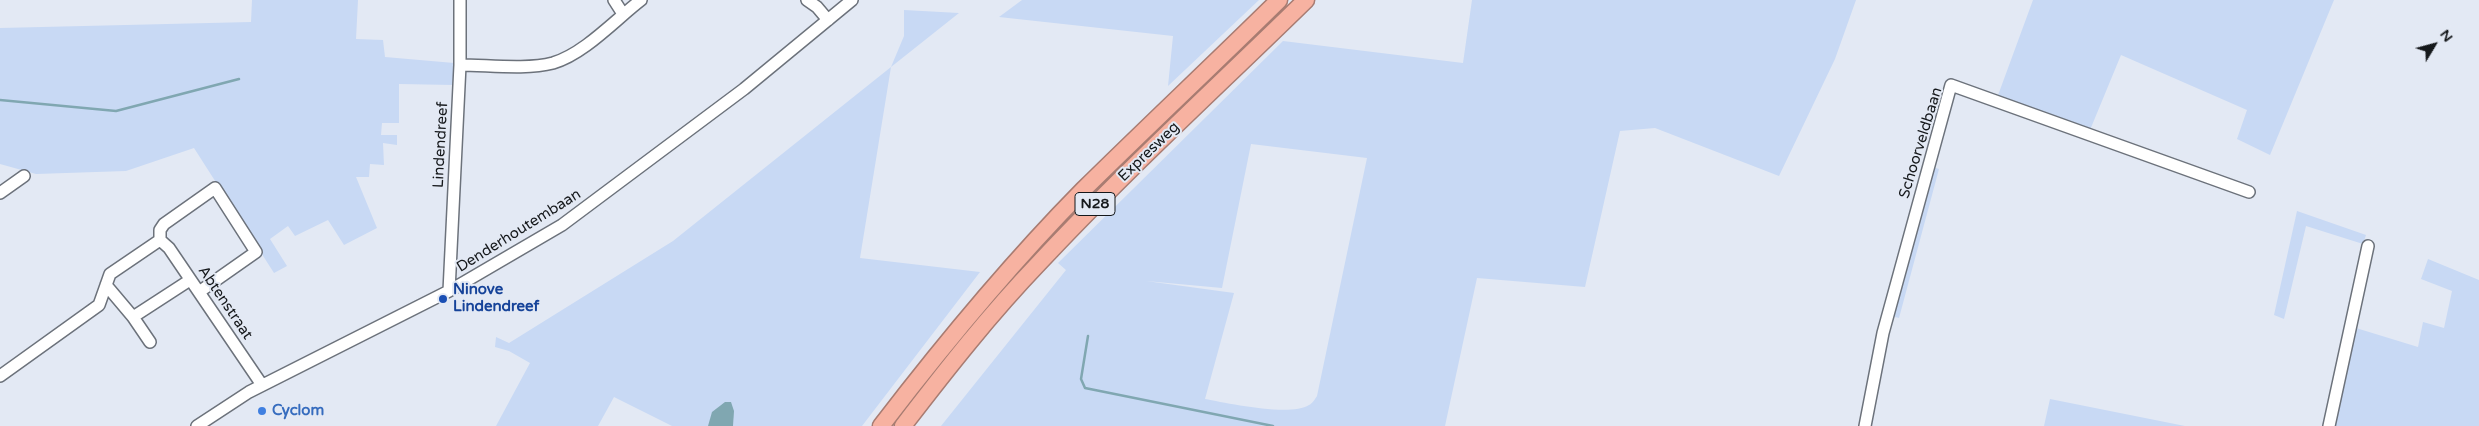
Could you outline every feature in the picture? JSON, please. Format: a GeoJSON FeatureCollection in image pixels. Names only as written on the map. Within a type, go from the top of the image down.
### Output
{"type":"FeatureCollection","features":[{"type":"Feature","properties":{"kind":"highway","name":"Expresweg"},"geometry":{"type":"LineString","coordinates":[[881,426],[959,325],[1032,245],[1083,191],[1279,0]]}},
{"type":"Feature","properties":{"kind":"highway","name":"Expresweg"},"geometry":{"type":"LineString","coordinates":[[903,426],[974,337],[1037,264],[1098,201],[1306,0]]}},
{"type":"Feature","properties":{"kind":"street","name":"Lindendreef"},"geometry":{"type":"LineString","coordinates":[[449,291],[460,65],[460,0]]}},
{"type":"Feature","properties":{"kind":"street"},"geometry":{"type":"LineString","coordinates":[[614,0],[623,14]]}},
{"type":"Feature","properties":{"kind":"street"},"geometry":{"type":"LineString","coordinates":[[460,65],[530,66],[553,63],[575,53],[641,0]]}},
{"type":"Feature","properties":{"kind":"street"},"geometry":{"type":"LineString","coordinates":[[807,0],[817,6],[828,20]]}},
{"type":"Feature","properties":{"kind":"street","name":"Denderhoutembaan"},"geometry":{"type":"LineString","coordinates":[[197,426],[262,385],[449,291],[562,225],[744,89],[852,0]]}},
{"type":"Feature","properties":{"kind":"street","name":"Schoorveldbaan"},"geometry":{"type":"LineString","coordinates":[[1865,426],[1882,333],[1951,85],[2249,192]]}},
{"type":"Feature","properties":{"kind":"street"},"geometry":{"type":"LineString","coordinates":[[0,193],[24,176]]}},
{"type":"Feature","properties":{"kind":"street"},"geometry":{"type":"LineString","coordinates":[[0,376],[81,320],[99,305],[110,274],[160,240],[160,230],[164,224],[215,188],[256,252],[200,292]]}},
{"type":"Feature","properties":{"kind":"street","name":"Abtenstraat"},"geometry":{"type":"LineString","coordinates":[[160,240],[169,248],[200,292],[262,385]]}},
{"type":"Feature","properties":{"kind":"street"},"geometry":{"type":"LineString","coordinates":[[2329,426],[2368,246]]}},
{"type":"Feature","properties":{"kind":"street"},"geometry":{"type":"LineString","coordinates":[[133,317],[190,280]]}},
{"type":"Feature","properties":{"kind":"street"},"geometry":{"type":"LineString","coordinates":[[106,284],[133,317],[150,342]]}},
{"type":"Feature","properties":{"kind":"shaded area"},"geometry":{"type":"Polygon","coordinates":[[[252,0],[358,0],[356,39],[383,40],[385,57],[454,63],[454,85],[399,84],[399,123],[382,123],[381,135],[397,135],[397,145],[383,143],[384,165],[370,164],[369,177],[356,177],[377,228],[344,245],[328,220],[295,236],[288,226],[270,239],[287,266],[274,273],[194,148],[126,171],[36,174],[0,164],[0,28],[251,22],[252,0]]]}},
{"type":"Feature","properties":{"kind":"shaded area"},"geometry":{"type":"Polygon","coordinates":[[[1022,0],[1259,0],[1168,86],[1173,36],[999,17],[1022,0]]]}},
{"type":"Feature","properties":{"kind":"shaded area"},"geometry":{"type":"Polygon","coordinates":[[[1472,0],[1856,0],[1835,59],[1779,176],[1655,128],[1620,131],[1585,287],[1477,278],[1445,426],[941,426],[1066,270],[1058,263],[1283,41],[1463,63],[1472,0]],[[1251,144],[1222,288],[1146,281],[1234,293],[1205,399],[1258,408],[1288,410],[1309,405],[1315,399],[1367,158],[1251,144]]]}},
{"type":"Feature","properties":{"kind":"shaded area"},"geometry":{"type":"Polygon","coordinates":[[[2033,0],[2334,0],[2270,155],[2237,139],[2247,110],[2121,55],[2090,130],[1997,98],[2033,0]]]}},
{"type":"Feature","properties":{"kind":"shaded area"},"geometry":{"type":"Polygon","coordinates":[[[904,10],[959,13],[891,67],[904,36],[904,10]]]}},
{"type":"Feature","properties":{"kind":"shaded area"},"geometry":{"type":"Polygon","coordinates":[[[891,67],[860,258],[980,272],[862,426],[672,426],[614,397],[598,426],[496,426],[530,363],[509,351],[495,347],[496,337],[509,343],[673,241],[891,67]]]}},
{"type":"Feature","properties":{"kind":"shaded area"},"geometry":{"type":"Polygon","coordinates":[[[1929,166],[1939,169],[1899,318],[1891,316],[1929,166]]]}},
{"type":"Feature","properties":{"kind":"shaded area"},"geometry":{"type":"Polygon","coordinates":[[[2297,211],[2366,235],[2363,244],[2306,226],[2284,319],[2274,315],[2297,211]]]}},
{"type":"Feature","properties":{"kind":"shaded area"},"geometry":{"type":"Polygon","coordinates":[[[2428,259],[2479,280],[2479,426],[2334,426],[2356,328],[2418,347],[2423,322],[2444,328],[2452,291],[2421,279],[2428,259]]]}},
{"type":"Feature","properties":{"kind":"shaded area"},"geometry":{"type":"Polygon","coordinates":[[[2050,399],[2185,426],[2044,426],[2050,399]]]}},
{"type":"Feature","properties":{"kind":"shaded area"},"geometry":{"type":"Polygon","coordinates":[[[725,402],[731,402],[734,411],[733,426],[708,426],[712,412],[725,402]]]}},
{"type":"Feature","properties":{"kind":"waterway"},"geometry":{"type":"LineString","coordinates":[[0,100],[116,111],[239,79]]}},
{"type":"Feature","properties":{"kind":"waterway"},"geometry":{"type":"LineString","coordinates":[[1088,336],[1081,379],[1085,388],[1273,426]]}},
{"type":"Feature","properties":{"kind":"place","name":"Ninove Lindendreef"},"geometry":{"type":"Point","coordinates":[443,299]}},
{"type":"Feature","properties":{"kind":"place","name":"Cyclom"},"geometry":{"type":"Point","coordinates":[262,411]}}]}
